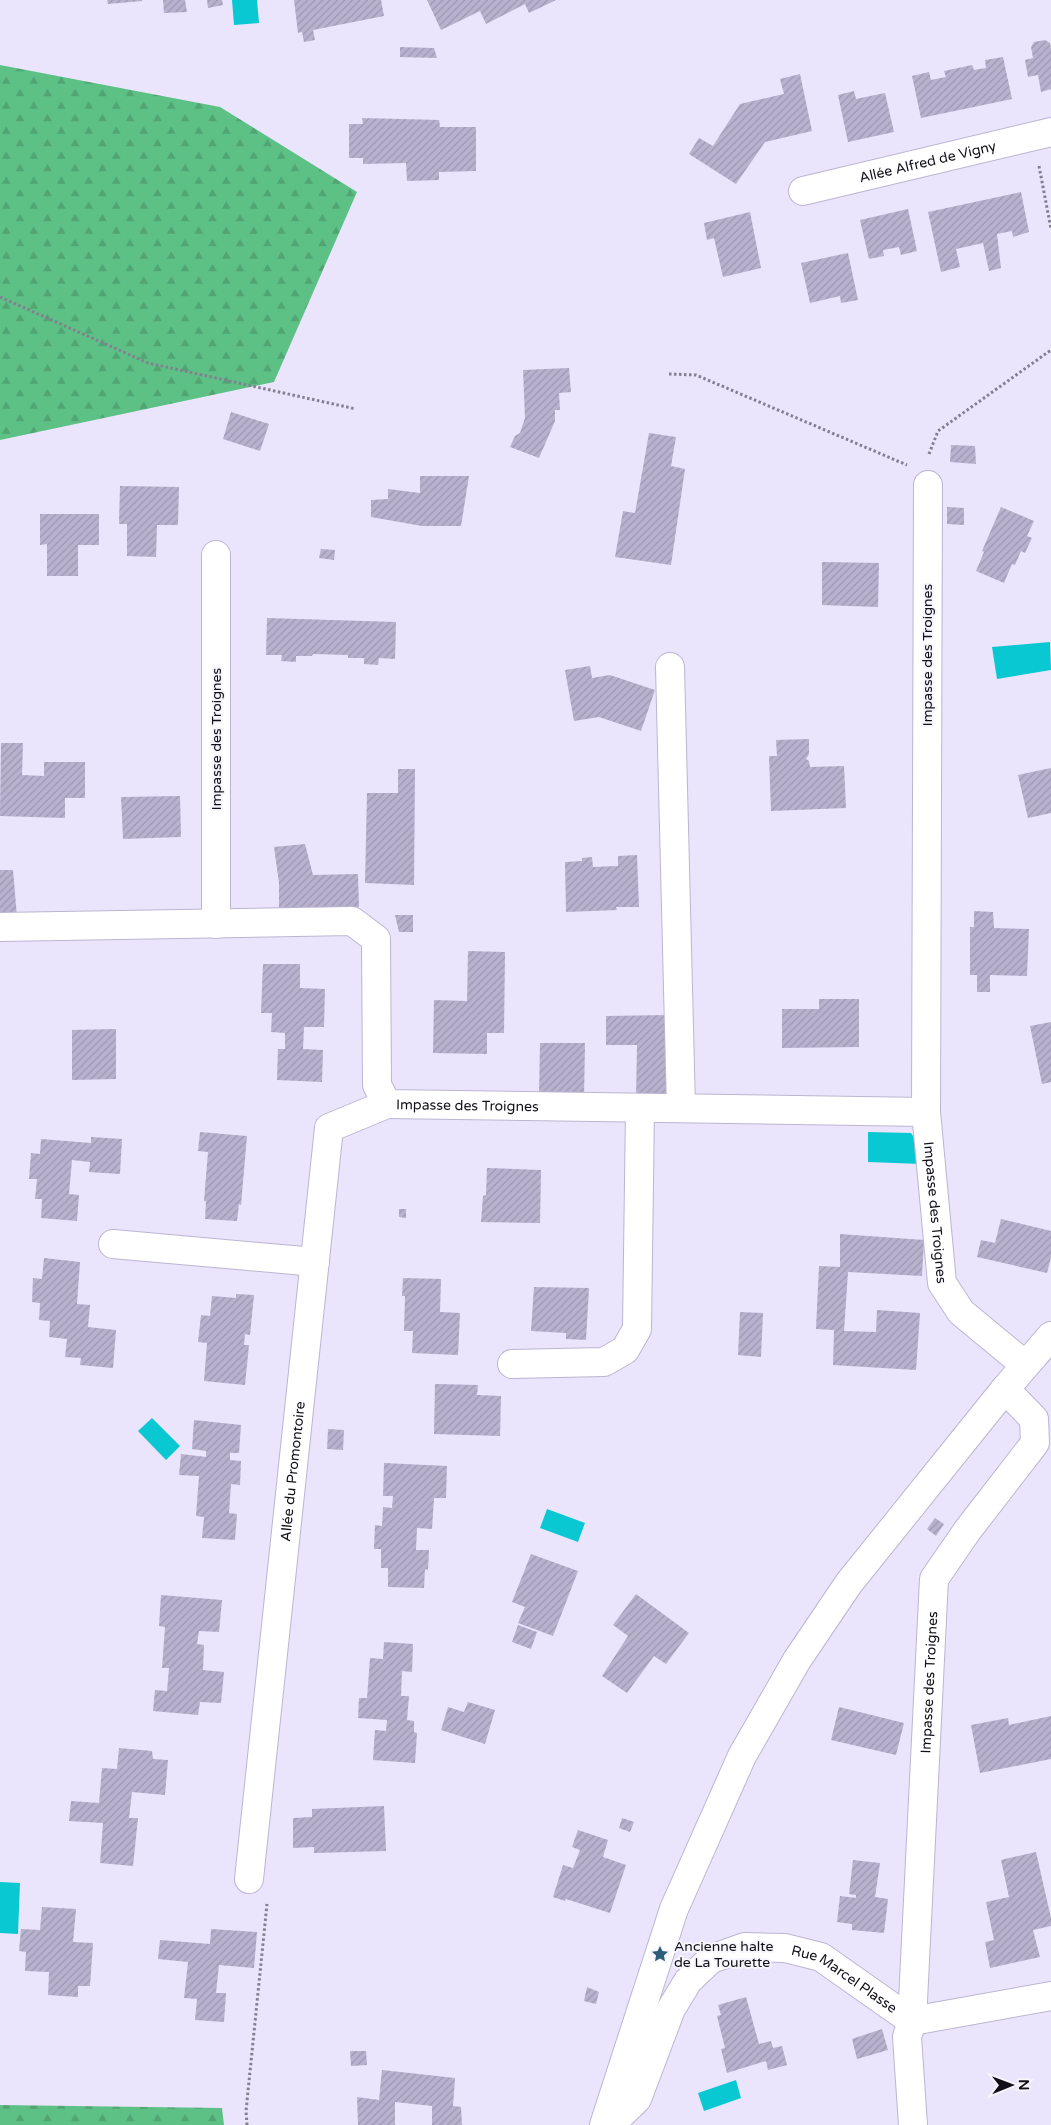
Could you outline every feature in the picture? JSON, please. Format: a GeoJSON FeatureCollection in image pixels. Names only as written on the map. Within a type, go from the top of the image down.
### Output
{"type":"FeatureCollection","features":[{"type":"Feature","properties":{"kind":"street","name":"Allée Alfred de Vigny"},"geometry":{"type":"LineString","coordinates":[[803,191],[1042,134]]}},
{"type":"Feature","properties":{"kind":"street","name":"Impasse des Troignes"},"geometry":{"type":"LineString","coordinates":[[924,480],[926,1112],[942,1283],[961,1312],[1025,1365]]}},
{"type":"Feature","properties":{"kind":"street","name":"Impasse des Troignes"},"geometry":{"type":"LineString","coordinates":[[216,555],[216,924]]}},
{"type":"Feature","properties":{"kind":"street"},"geometry":{"type":"LineString","coordinates":[[670,666],[681,1108]]}},
{"type":"Feature","properties":{"kind":"street","name":"Impasse des Troignes"},"geometry":{"type":"LineString","coordinates":[[0,927],[352,921],[376,939],[377,1085],[388,1104],[926,1112]]}},
{"type":"Feature","properties":{"kind":"street","name":"Allée du Promontoire"},"geometry":{"type":"LineString","coordinates":[[249,1879],[329,1128],[388,1104]]}},
{"type":"Feature","properties":{"kind":"street"},"geometry":{"type":"LineString","coordinates":[[512,1364],[604,1362],[625,1350],[637,1329],[640,1108]]}},
{"type":"Feature","properties":{"kind":"street"},"geometry":{"type":"LineString","coordinates":[[113,1244],[315,1262]]}},
{"type":"Feature","properties":{"kind":"street"},"geometry":{"type":"LineString","coordinates":[[604,2125],[674,1909],[742,1756],[797,1660],[848,1583],[1004,1389],[1051,1336]]}},
{"type":"Feature","properties":{"kind":"street","name":"Impasse des Troignes"},"geometry":{"type":"LineString","coordinates":[[913,2125],[907,2037],[912,2021],[934,1579],[967,1531],[1035,1442],[1034,1419],[1004,1389]]}},
{"type":"Feature","properties":{"kind":"street","name":"Rue Marcel Plasse"},"geometry":{"type":"LineString","coordinates":[[610,2125],[637,2099],[671,2009],[688,1981],[711,1959],[745,1948],[785,1948],[821,1957],[912,2021],[1051,1996]]}},
{"type":"Feature","properties":{"kind":"path"},"geometry":{"type":"LineString","coordinates":[[1042,134],[1051,229]]}},
{"type":"Feature","properties":{"kind":"path"},"geometry":{"type":"LineString","coordinates":[[0,297],[148,362],[356,409]]}},
{"type":"Feature","properties":{"kind":"path"},"geometry":{"type":"LineString","coordinates":[[924,480],[938,431],[1051,350]]}},
{"type":"Feature","properties":{"kind":"path"},"geometry":{"type":"LineString","coordinates":[[669,374],[696,375],[917,469],[924,480]]}},
{"type":"Feature","properties":{"kind":"path"},"geometry":{"type":"LineString","coordinates":[[246,2125],[268,1898],[249,1879]]}},
{"type":"Feature","properties":{"kind":"green space"},"geometry":{"type":"Polygon","coordinates":[[[0,65],[220,107],[357,192],[274,382],[0,440],[0,65]]]}},
{"type":"Feature","properties":{"kind":"green space"},"geometry":{"type":"Polygon","coordinates":[[[0,2105],[222,2108],[224,2125],[0,2125],[0,2105]]]}},
{"type":"Feature","properties":{"kind":"water"},"geometry":{"type":"Polygon","coordinates":[[[232,0],[257,0],[259,23],[234,25],[232,0]]]}},
{"type":"Feature","properties":{"kind":"water"},"geometry":{"type":"Polygon","coordinates":[[[1050,642],[1051,670],[997,679],[992,647],[1050,642]]]}},
{"type":"Feature","properties":{"kind":"water"},"geometry":{"type":"Polygon","coordinates":[[[868,1132],[911,1133],[922,1149],[921,1164],[868,1162],[868,1132]]]}},
{"type":"Feature","properties":{"kind":"water"},"geometry":{"type":"Polygon","coordinates":[[[152,1418],[180,1446],[166,1460],[138,1431],[152,1418]]]}},
{"type":"Feature","properties":{"kind":"water"},"geometry":{"type":"Polygon","coordinates":[[[547,1509],[585,1523],[578,1542],[540,1528],[547,1509]]]}},
{"type":"Feature","properties":{"kind":"water"},"geometry":{"type":"Polygon","coordinates":[[[0,1882],[20,1883],[18,1934],[0,1933],[0,1882]]]}},
{"type":"Feature","properties":{"kind":"water"},"geometry":{"type":"Polygon","coordinates":[[[736,2080],[741,2098],[704,2111],[698,2093],[736,2080]]]}},
{"type":"Feature","properties":{"kind":"building"},"geometry":{"type":"Polygon","coordinates":[[[107,0],[142,0],[142,1],[108,4],[107,0]]]}},
{"type":"Feature","properties":{"kind":"building"},"geometry":{"type":"Polygon","coordinates":[[[163,0],[185,0],[187,12],[164,13],[163,0]]]}},
{"type":"Feature","properties":{"kind":"building"},"geometry":{"type":"Polygon","coordinates":[[[207,0],[222,0],[223,5],[208,8],[207,0]]]}},
{"type":"Feature","properties":{"kind":"building"},"geometry":{"type":"Polygon","coordinates":[[[294,0],[381,0],[384,16],[313,30],[315,40],[304,42],[302,32],[298,33],[294,0]]]}},
{"type":"Feature","properties":{"kind":"building"},"geometry":{"type":"Polygon","coordinates":[[[427,0],[556,0],[529,13],[525,4],[486,24],[480,11],[441,30],[427,0]]]}},
{"type":"Feature","properties":{"kind":"building"},"geometry":{"type":"Polygon","coordinates":[[[1045,40],[1050,43],[1051,49],[1051,89],[1041,92],[1038,75],[1028,77],[1025,60],[1033,58],[1031,47],[1034,42],[1045,40]]]}},
{"type":"Feature","properties":{"kind":"building"},"geometry":{"type":"Polygon","coordinates":[[[400,47],[434,48],[437,58],[400,57],[400,47]]]}},
{"type":"Feature","properties":{"kind":"building"},"geometry":{"type":"Polygon","coordinates":[[[1003,57],[1012,99],[921,118],[912,76],[929,72],[931,80],[946,77],[944,71],[972,65],[974,70],[986,68],[985,60],[1003,57]]]}},
{"type":"Feature","properties":{"kind":"building"},"geometry":{"type":"Polygon","coordinates":[[[800,74],[812,131],[765,142],[736,184],[689,154],[699,138],[713,146],[740,104],[784,94],[780,79],[800,74]]]}},
{"type":"Feature","properties":{"kind":"building"},"geometry":{"type":"Polygon","coordinates":[[[854,91],[856,99],[885,93],[894,132],[848,142],[838,95],[854,91]]]}},
{"type":"Feature","properties":{"kind":"building"},"geometry":{"type":"Polygon","coordinates":[[[362,118],[439,120],[440,127],[476,127],[476,171],[439,172],[439,180],[407,181],[406,163],[363,164],[363,158],[349,158],[349,124],[363,124],[362,118]]]}},
{"type":"Feature","properties":{"kind":"building"},"geometry":{"type":"Polygon","coordinates":[[[1021,192],[1029,232],[1013,237],[1012,231],[997,234],[1001,268],[989,271],[983,243],[956,249],[960,267],[941,272],[928,212],[1021,192]]]}},
{"type":"Feature","properties":{"kind":"building"},"geometry":{"type":"Polygon","coordinates":[[[908,209],[917,251],[901,255],[899,247],[883,250],[884,256],[869,259],[860,220],[908,209]]]}},
{"type":"Feature","properties":{"kind":"building"},"geometry":{"type":"Polygon","coordinates":[[[750,212],[761,268],[723,277],[714,238],[707,240],[704,223],[750,212]]]}},
{"type":"Feature","properties":{"kind":"building"},"geometry":{"type":"Polygon","coordinates":[[[848,253],[858,300],[841,303],[840,296],[810,303],[801,263],[848,253]]]}},
{"type":"Feature","properties":{"kind":"building"},"geometry":{"type":"Polygon","coordinates":[[[569,368],[571,392],[559,393],[560,410],[555,410],[555,421],[539,458],[510,447],[515,436],[520,433],[525,418],[523,370],[569,368]]]}},
{"type":"Feature","properties":{"kind":"building"},"geometry":{"type":"Polygon","coordinates":[[[231,412],[269,424],[260,451],[223,439],[231,412]]]}},
{"type":"Feature","properties":{"kind":"building"},"geometry":{"type":"Polygon","coordinates":[[[649,433],[676,437],[671,466],[685,469],[671,565],[615,557],[623,511],[635,513],[649,433]]]}},
{"type":"Feature","properties":{"kind":"building"},"geometry":{"type":"Polygon","coordinates":[[[951,445],[975,446],[976,464],[950,462],[951,445]]]}},
{"type":"Feature","properties":{"kind":"building"},"geometry":{"type":"Polygon","coordinates":[[[420,476],[469,476],[461,526],[422,526],[371,517],[371,500],[388,499],[388,489],[420,493],[420,476]]]}},
{"type":"Feature","properties":{"kind":"building"},"geometry":{"type":"Polygon","coordinates":[[[120,486],[179,487],[178,525],[157,525],[156,557],[127,556],[127,524],[119,524],[120,486]]]}},
{"type":"Feature","properties":{"kind":"building"},"geometry":{"type":"Polygon","coordinates":[[[947,507],[964,508],[964,525],[947,524],[947,507]]]}},
{"type":"Feature","properties":{"kind":"building"},"geometry":{"type":"Polygon","coordinates":[[[1001,507],[1034,521],[1027,536],[1032,538],[1025,553],[1021,551],[1015,565],[1012,564],[1004,583],[976,571],[984,552],[982,551],[1001,507]]]}},
{"type":"Feature","properties":{"kind":"building"},"geometry":{"type":"Polygon","coordinates":[[[40,514],[99,514],[99,545],[78,545],[78,576],[47,576],[47,544],[40,545],[40,514]]]}},
{"type":"Feature","properties":{"kind":"building"},"geometry":{"type":"Polygon","coordinates":[[[321,549],[335,550],[334,560],[319,558],[321,549]]]}},
{"type":"Feature","properties":{"kind":"building"},"geometry":{"type":"Polygon","coordinates":[[[822,562],[879,563],[878,607],[822,605],[822,562]]]}},
{"type":"Feature","properties":{"kind":"building"},"geometry":{"type":"Polygon","coordinates":[[[267,618],[396,622],[395,659],[379,658],[378,665],[364,664],[364,658],[348,658],[348,655],[313,654],[312,656],[296,656],[296,662],[281,661],[282,655],[266,655],[267,618]]]}},
{"type":"Feature","properties":{"kind":"building"},"geometry":{"type":"Polygon","coordinates":[[[590,666],[592,678],[610,675],[655,690],[641,731],[599,717],[574,721],[565,670],[590,666]]]}},
{"type":"Feature","properties":{"kind":"building"},"geometry":{"type":"Polygon","coordinates":[[[809,739],[809,754],[806,759],[809,761],[810,767],[844,766],[846,808],[771,811],[769,756],[777,756],[776,740],[809,739]]]}},
{"type":"Feature","properties":{"kind":"building"},"geometry":{"type":"Polygon","coordinates":[[[1,743],[23,743],[22,775],[44,776],[44,762],[85,762],[85,798],[65,798],[65,818],[0,816],[1,743]]]}},
{"type":"Feature","properties":{"kind":"building"},"geometry":{"type":"Polygon","coordinates":[[[1051,768],[1051,813],[1028,818],[1018,775],[1051,768]]]}},
{"type":"Feature","properties":{"kind":"building"},"geometry":{"type":"Polygon","coordinates":[[[398,769],[415,769],[414,885],[365,883],[367,793],[398,793],[398,769]]]}},
{"type":"Feature","properties":{"kind":"building"},"geometry":{"type":"Polygon","coordinates":[[[180,796],[181,837],[123,839],[121,797],[180,796]]]}},
{"type":"Feature","properties":{"kind":"building"},"geometry":{"type":"Polygon","coordinates":[[[305,844],[313,875],[358,874],[359,907],[279,909],[279,883],[274,847],[305,844]]]}},
{"type":"Feature","properties":{"kind":"building"},"geometry":{"type":"Polygon","coordinates":[[[637,855],[639,907],[616,907],[617,910],[566,912],[565,862],[582,861],[582,858],[592,857],[593,867],[618,866],[618,856],[637,855]]]}},
{"type":"Feature","properties":{"kind":"building"},"geometry":{"type":"Polygon","coordinates":[[[0,870],[13,870],[17,917],[0,918],[0,870]]]}},
{"type":"Feature","properties":{"kind":"building"},"geometry":{"type":"Polygon","coordinates":[[[974,911],[993,912],[994,928],[1029,929],[1027,976],[990,975],[990,992],[977,992],[977,975],[970,975],[970,927],[974,927],[974,911]]]}},
{"type":"Feature","properties":{"kind":"building"},"geometry":{"type":"Polygon","coordinates":[[[395,915],[413,915],[413,932],[399,932],[395,915]]]}},
{"type":"Feature","properties":{"kind":"building"},"geometry":{"type":"Polygon","coordinates":[[[468,951],[505,952],[504,1033],[487,1033],[487,1054],[433,1053],[434,1000],[467,1001],[468,951]]]}},
{"type":"Feature","properties":{"kind":"building"},"geometry":{"type":"Polygon","coordinates":[[[263,964],[300,964],[300,988],[325,989],[324,1027],[304,1027],[303,1049],[323,1050],[322,1082],[277,1080],[278,1049],[285,1049],[285,1033],[271,1032],[272,1013],[261,1013],[263,964]]]}},
{"type":"Feature","properties":{"kind":"building"},"geometry":{"type":"Polygon","coordinates":[[[819,999],[859,999],[859,1047],[782,1048],[782,1009],[819,1009],[819,999]]]}},
{"type":"Feature","properties":{"kind":"building"},"geometry":{"type":"Polygon","coordinates":[[[667,1015],[666,1098],[636,1098],[637,1045],[606,1045],[606,1016],[667,1015]]]}},
{"type":"Feature","properties":{"kind":"building"},"geometry":{"type":"Polygon","coordinates":[[[1051,1022],[1051,1082],[1042,1084],[1030,1026],[1051,1022]]]}},
{"type":"Feature","properties":{"kind":"building"},"geometry":{"type":"Polygon","coordinates":[[[116,1029],[116,1079],[72,1080],[72,1030],[116,1029]]]}},
{"type":"Feature","properties":{"kind":"building"},"geometry":{"type":"Polygon","coordinates":[[[540,1043],[585,1043],[584,1098],[539,1096],[540,1043]]]}},
{"type":"Feature","properties":{"kind":"building"},"geometry":{"type":"Polygon","coordinates":[[[200,1132],[247,1136],[241,1205],[239,1204],[237,1221],[205,1219],[206,1201],[204,1201],[208,1152],[198,1151],[200,1132]]]}},
{"type":"Feature","properties":{"kind":"building"},"geometry":{"type":"Polygon","coordinates":[[[91,1137],[122,1139],[120,1174],[89,1172],[90,1162],[72,1160],[69,1194],[79,1195],[77,1221],[41,1218],[42,1199],[35,1199],[37,1179],[29,1179],[31,1153],[40,1154],[41,1139],[91,1143],[91,1137]]]}},
{"type":"Feature","properties":{"kind":"building"},"geometry":{"type":"Polygon","coordinates":[[[487,1168],[541,1170],[540,1223],[481,1222],[483,1196],[486,1195],[487,1168]]]}},
{"type":"Feature","properties":{"kind":"building"},"geometry":{"type":"Polygon","coordinates":[[[399,1209],[406,1209],[406,1218],[399,1217],[399,1209]]]}},
{"type":"Feature","properties":{"kind":"building"},"geometry":{"type":"Polygon","coordinates":[[[1001,1219],[1051,1231],[1051,1257],[1047,1273],[977,1257],[981,1240],[995,1243],[1001,1219]]]}},
{"type":"Feature","properties":{"kind":"building"},"geometry":{"type":"Polygon","coordinates":[[[840,1234],[924,1240],[922,1276],[848,1272],[844,1331],[876,1332],[877,1310],[920,1313],[916,1370],[833,1365],[834,1330],[816,1329],[819,1266],[840,1267],[840,1234]]]}},
{"type":"Feature","properties":{"kind":"building"},"geometry":{"type":"Polygon","coordinates":[[[44,1258],[80,1262],[77,1304],[90,1305],[88,1327],[116,1330],[113,1368],[80,1365],[81,1358],[65,1357],[67,1339],[49,1337],[50,1321],[39,1320],[40,1303],[32,1302],[33,1278],[42,1279],[44,1258]]]}},
{"type":"Feature","properties":{"kind":"building"},"geometry":{"type":"Polygon","coordinates":[[[403,1278],[441,1279],[440,1312],[460,1313],[458,1355],[412,1353],[413,1331],[404,1331],[405,1296],[402,1296],[403,1278]]]}},
{"type":"Feature","properties":{"kind":"building"},"geometry":{"type":"Polygon","coordinates":[[[534,1287],[589,1288],[586,1340],[566,1339],[566,1333],[531,1331],[534,1287]]]}},
{"type":"Feature","properties":{"kind":"building"},"geometry":{"type":"Polygon","coordinates":[[[236,1294],[254,1295],[250,1335],[245,1334],[244,1345],[249,1345],[245,1385],[204,1381],[207,1343],[198,1342],[201,1315],[210,1316],[212,1296],[236,1298],[236,1294]]]}},
{"type":"Feature","properties":{"kind":"building"},"geometry":{"type":"Polygon","coordinates":[[[740,1312],[763,1313],[761,1357],[738,1355],[740,1312]]]}},
{"type":"Feature","properties":{"kind":"building"},"geometry":{"type":"Polygon","coordinates":[[[435,1384],[478,1385],[477,1395],[501,1396],[500,1436],[434,1434],[435,1384]]]}},
{"type":"Feature","properties":{"kind":"building"},"geometry":{"type":"Polygon","coordinates":[[[194,1420],[241,1425],[239,1453],[230,1453],[230,1460],[241,1461],[240,1485],[231,1484],[229,1513],[237,1514],[235,1540],[202,1538],[204,1517],[196,1516],[199,1476],[179,1475],[181,1454],[206,1457],[206,1451],[192,1449],[194,1420]]]}},
{"type":"Feature","properties":{"kind":"building"},"geometry":{"type":"Polygon","coordinates":[[[328,1429],[344,1430],[343,1450],[327,1449],[328,1429]]]}},
{"type":"Feature","properties":{"kind":"building"},"geometry":{"type":"Polygon","coordinates":[[[384,1463],[447,1466],[446,1498],[434,1498],[432,1529],[417,1528],[416,1550],[429,1550],[428,1570],[425,1569],[424,1588],[388,1587],[388,1568],[381,1568],[381,1549],[374,1549],[375,1525],[382,1526],[383,1507],[392,1508],[393,1496],[383,1496],[384,1463]]]}},
{"type":"Feature","properties":{"kind":"building"},"geometry":{"type":"Polygon","coordinates":[[[935,1518],[944,1524],[936,1536],[927,1529],[935,1518]]]}},
{"type":"Feature","properties":{"kind":"building"},"geometry":{"type":"Polygon","coordinates":[[[531,1554],[578,1571],[553,1636],[518,1623],[525,1607],[512,1602],[531,1554]]]}},
{"type":"Feature","properties":{"kind":"building"},"geometry":{"type":"Polygon","coordinates":[[[636,1594],[689,1633],[666,1664],[654,1656],[627,1693],[602,1676],[628,1636],[613,1625],[636,1594]]]}},
{"type":"Feature","properties":{"kind":"building"},"geometry":{"type":"Polygon","coordinates":[[[161,1595],[222,1600],[219,1632],[199,1631],[197,1644],[204,1645],[203,1670],[224,1672],[221,1703],[200,1702],[198,1715],[153,1711],[155,1690],[167,1691],[169,1668],[162,1668],[165,1627],[159,1626],[161,1595]]]}},
{"type":"Feature","properties":{"kind":"building"},"geometry":{"type":"Polygon","coordinates":[[[518,1625],[537,1632],[531,1649],[512,1642],[518,1625]]]}},
{"type":"Feature","properties":{"kind":"building"},"geometry":{"type":"Polygon","coordinates":[[[384,1642],[413,1644],[412,1672],[402,1671],[401,1696],[409,1696],[407,1720],[414,1721],[414,1732],[417,1733],[415,1763],[373,1760],[375,1730],[386,1731],[387,1720],[358,1718],[359,1698],[367,1698],[370,1658],[383,1659],[384,1642]]]}},
{"type":"Feature","properties":{"kind":"building"},"geometry":{"type":"Polygon","coordinates":[[[468,1702],[495,1710],[485,1744],[441,1730],[448,1707],[464,1712],[468,1702]]]}},
{"type":"Feature","properties":{"kind":"building"},"geometry":{"type":"Polygon","coordinates":[[[839,1707],[904,1723],[896,1755],[831,1740],[839,1707]]]}},
{"type":"Feature","properties":{"kind":"building"},"geometry":{"type":"Polygon","coordinates":[[[1051,1716],[1051,1759],[980,1773],[971,1725],[1008,1718],[1009,1725],[1051,1716]]]}},
{"type":"Feature","properties":{"kind":"building"},"geometry":{"type":"Polygon","coordinates":[[[119,1748],[152,1751],[153,1759],[168,1760],[165,1795],[132,1792],[129,1818],[138,1818],[133,1866],[100,1863],[103,1823],[69,1821],[71,1801],[99,1803],[102,1768],[117,1769],[119,1748]]]}},
{"type":"Feature","properties":{"kind":"building"},"geometry":{"type":"Polygon","coordinates":[[[384,1806],[386,1851],[314,1853],[314,1847],[293,1848],[293,1818],[312,1817],[312,1809],[384,1806]]]}},
{"type":"Feature","properties":{"kind":"building"},"geometry":{"type":"Polygon","coordinates":[[[622,1818],[634,1822],[630,1832],[619,1828],[622,1818]]]}},
{"type":"Feature","properties":{"kind":"building"},"geometry":{"type":"Polygon","coordinates":[[[578,1830],[608,1840],[603,1857],[626,1865],[610,1913],[566,1899],[565,1901],[553,1897],[563,1865],[573,1868],[580,1850],[572,1847],[578,1830]]]}},
{"type":"Feature","properties":{"kind":"building"},"geometry":{"type":"Polygon","coordinates":[[[1036,1852],[1051,1918],[1051,1926],[1033,1930],[1040,1957],[990,1968],[985,1942],[994,1940],[986,1902],[1009,1897],[1001,1860],[1036,1852]]]}},
{"type":"Feature","properties":{"kind":"building"},"geometry":{"type":"Polygon","coordinates":[[[853,1860],[880,1863],[875,1897],[888,1899],[884,1933],[852,1930],[852,1924],[837,1922],[840,1896],[856,1898],[856,1895],[849,1894],[853,1860]]]}},
{"type":"Feature","properties":{"kind":"building"},"geometry":{"type":"Polygon","coordinates":[[[42,1907],[76,1909],[73,1942],[93,1943],[90,1986],[78,1986],[78,1997],[48,1995],[49,1972],[25,1971],[26,1952],[19,1951],[21,1929],[40,1930],[42,1907]]]}},
{"type":"Feature","properties":{"kind":"building"},"geometry":{"type":"Polygon","coordinates":[[[211,1929],[257,1932],[254,1968],[219,1965],[216,1993],[226,1993],[224,2022],[195,2020],[197,1999],[184,1998],[188,1962],[158,1959],[160,1940],[210,1944],[211,1929]]]}},
{"type":"Feature","properties":{"kind":"building"},"geometry":{"type":"Polygon","coordinates":[[[587,1987],[599,1992],[596,2004],[584,2001],[587,1987]]]}},
{"type":"Feature","properties":{"kind":"building"},"geometry":{"type":"Polygon","coordinates":[[[746,1997],[759,2044],[771,2041],[773,2048],[782,2046],[787,2065],[768,2070],[766,2061],[727,2073],[721,2049],[725,2048],[717,2016],[721,2015],[718,2005],[746,1997]]]}},
{"type":"Feature","properties":{"kind":"building"},"geometry":{"type":"Polygon","coordinates":[[[882,2029],[888,2050],[857,2059],[852,2039],[882,2029]]]}},
{"type":"Feature","properties":{"kind":"building"},"geometry":{"type":"Polygon","coordinates":[[[350,2051],[366,2051],[367,2065],[351,2066],[350,2051]]]}},
{"type":"Feature","properties":{"kind":"building"},"geometry":{"type":"Polygon","coordinates":[[[382,2070],[455,2078],[453,2106],[461,2107],[462,2125],[432,2125],[432,2106],[395,2102],[395,2125],[358,2125],[357,2097],[379,2100],[382,2070]]]}},
{"type":"Feature","properties":{"kind":"place","name":"Ancienne halte de La Tourette"},"geometry":{"type":"Point","coordinates":[660,1954]}}]}
